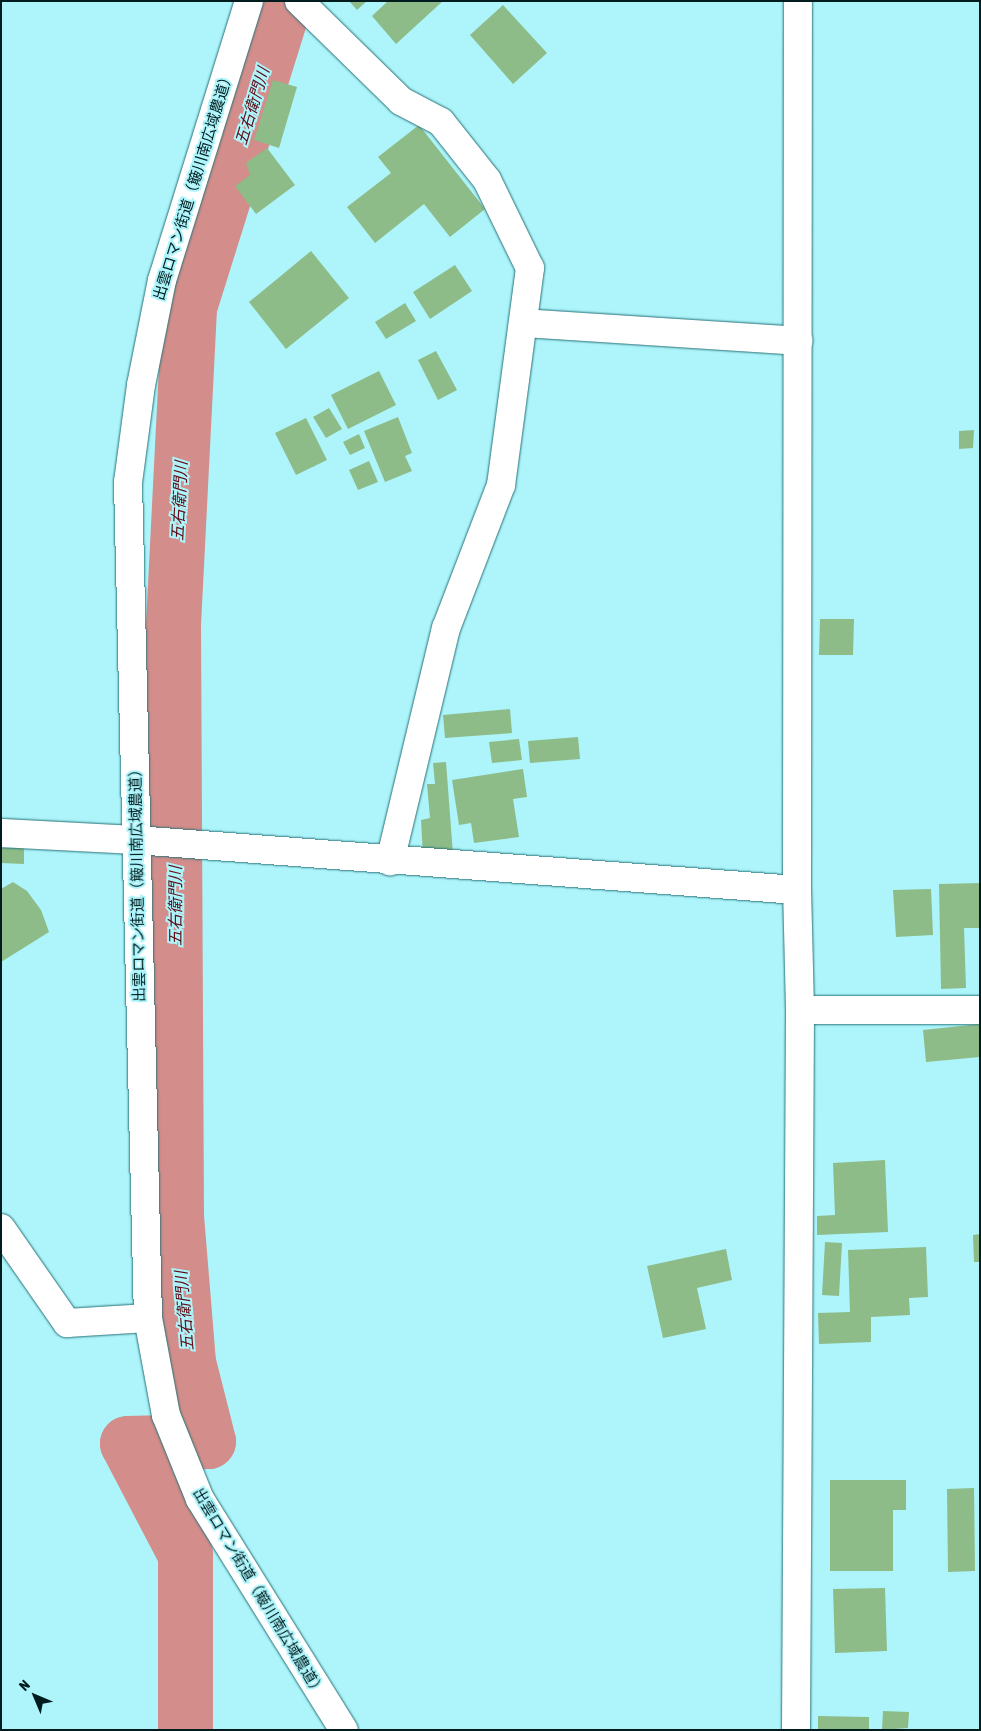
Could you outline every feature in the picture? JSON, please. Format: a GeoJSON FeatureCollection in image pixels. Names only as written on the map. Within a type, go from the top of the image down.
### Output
{"type":"FeatureCollection","features":[{"type":"Feature","properties":{"kind":"street","name":"出雲ロマン街道（簸川南広域農道）"},"geometry":{"type":"LineString","coordinates":[[249,1],[162,280],[141,385],[128,482],[148,1318],[166,1415],[200,1499],[344,1730]]}},
{"type":"Feature","properties":{"kind":"street"},"geometry":{"type":"LineString","coordinates":[[299,1],[401,101],[441,122],[486,180],[530,268],[501,485],[446,628],[390,861]]}},
{"type":"Feature","properties":{"kind":"street"},"geometry":{"type":"LineString","coordinates":[[796,1730],[800,1010],[797,890],[798,1]]}},
{"type":"Feature","properties":{"kind":"street"},"geometry":{"type":"LineString","coordinates":[[523,323],[798,341]]}},
{"type":"Feature","properties":{"kind":"street"},"geometry":{"type":"LineString","coordinates":[[1,833],[136,840],[390,861],[797,890]]}},
{"type":"Feature","properties":{"kind":"street"},"geometry":{"type":"LineString","coordinates":[[800,1010],[980,1010]]}},
{"type":"Feature","properties":{"kind":"street"},"geometry":{"type":"LineString","coordinates":[[1,1228],[67,1323],[148,1318]]}},
{"type":"Feature","properties":{"kind":"building"},"geometry":{"type":"Polygon","coordinates":[[[349,1],[367,1],[357,10],[349,1]]]}},
{"type":"Feature","properties":{"kind":"building"},"geometry":{"type":"Polygon","coordinates":[[[388,1],[443,1],[396,44],[372,16],[388,1]]]}},
{"type":"Feature","properties":{"kind":"building"},"geometry":{"type":"Polygon","coordinates":[[[503,5],[547,53],[513,84],[470,35],[503,5]]]}},
{"type":"Feature","properties":{"kind":"building"},"geometry":{"type":"Polygon","coordinates":[[[273,80],[297,87],[279,148],[254,140],[273,80]]]}},
{"type":"Feature","properties":{"kind":"building"},"geometry":{"type":"Polygon","coordinates":[[[419,125],[485,209],[450,237],[424,204],[375,243],[347,207],[391,173],[378,157],[419,125]]]}},
{"type":"Feature","properties":{"kind":"building"},"geometry":{"type":"Polygon","coordinates":[[[267,148],[295,185],[256,214],[235,186],[250,175],[246,163],[267,148]]]}},
{"type":"Feature","properties":{"kind":"building"},"geometry":{"type":"Polygon","coordinates":[[[311,251],[349,298],[286,349],[249,302],[311,251]]]}},
{"type":"Feature","properties":{"kind":"building"},"geometry":{"type":"Polygon","coordinates":[[[455,265],[472,291],[430,319],[413,292],[455,265]]]}},
{"type":"Feature","properties":{"kind":"building"},"geometry":{"type":"Polygon","coordinates":[[[405,303],[416,321],[386,339],[375,322],[405,303]]]}},
{"type":"Feature","properties":{"kind":"building"},"geometry":{"type":"Polygon","coordinates":[[[436,351],[457,390],[438,400],[418,360],[436,351]]]}},
{"type":"Feature","properties":{"kind":"building"},"geometry":{"type":"Polygon","coordinates":[[[379,371],[396,405],[348,429],[331,395],[379,371]]]}},
{"type":"Feature","properties":{"kind":"building"},"geometry":{"type":"Polygon","coordinates":[[[329,408],[342,429],[326,438],[313,417],[329,408]]]}},
{"type":"Feature","properties":{"kind":"building"},"geometry":{"type":"Polygon","coordinates":[[[398,417],[412,453],[405,456],[412,471],[385,482],[364,431],[398,417]]]}},
{"type":"Feature","properties":{"kind":"building"},"geometry":{"type":"Polygon","coordinates":[[[306,418],[327,460],[296,475],[275,433],[306,418]]]}},
{"type":"Feature","properties":{"kind":"building"},"geometry":{"type":"Polygon","coordinates":[[[974,430],[973,448],[959,449],[959,431],[974,430]]]}},
{"type":"Feature","properties":{"kind":"building"},"geometry":{"type":"Polygon","coordinates":[[[359,434],[365,448],[350,455],[343,442],[359,434]]]}},
{"type":"Feature","properties":{"kind":"building"},"geometry":{"type":"Polygon","coordinates":[[[369,461],[378,482],[358,490],[349,470],[369,461]]]}},
{"type":"Feature","properties":{"kind":"building"},"geometry":{"type":"Polygon","coordinates":[[[820,619],[854,619],[853,655],[819,655],[820,619]]]}},
{"type":"Feature","properties":{"kind":"building"},"geometry":{"type":"Polygon","coordinates":[[[510,709],[512,733],[445,738],[443,715],[510,709]]]}},
{"type":"Feature","properties":{"kind":"building"},"geometry":{"type":"Polygon","coordinates":[[[578,737],[580,759],[530,763],[528,741],[578,737]]]}},
{"type":"Feature","properties":{"kind":"building"},"geometry":{"type":"Polygon","coordinates":[[[519,739],[522,760],[492,763],[489,742],[519,739]]]}},
{"type":"Feature","properties":{"kind":"building"},"geometry":{"type":"Polygon","coordinates":[[[446,762],[453,854],[423,856],[421,820],[430,818],[427,784],[435,784],[433,763],[446,762]]]}},
{"type":"Feature","properties":{"kind":"building"},"geometry":{"type":"Polygon","coordinates":[[[523,769],[527,797],[513,799],[519,837],[474,843],[471,823],[459,825],[452,780],[523,769]]]}},
{"type":"Feature","properties":{"kind":"building"},"geometry":{"type":"Polygon","coordinates":[[[1,848],[24,848],[24,864],[1,863],[1,848]]]}},
{"type":"Feature","properties":{"kind":"building"},"geometry":{"type":"Polygon","coordinates":[[[13,882],[27,891],[41,910],[49,932],[1,962],[1,889],[13,882]]]}},
{"type":"Feature","properties":{"kind":"building"},"geometry":{"type":"Polygon","coordinates":[[[980,883],[980,928],[964,928],[966,988],[941,989],[939,884],[980,883]]]}},
{"type":"Feature","properties":{"kind":"building"},"geometry":{"type":"Polygon","coordinates":[[[931,889],[933,935],[896,937],[893,890],[931,889]]]}},
{"type":"Feature","properties":{"kind":"building"},"geometry":{"type":"Polygon","coordinates":[[[980,1024],[980,1057],[926,1062],[923,1030],[980,1024]]]}},
{"type":"Feature","properties":{"kind":"building"},"geometry":{"type":"Polygon","coordinates":[[[885,1160],[888,1232],[817,1235],[817,1216],[835,1215],[833,1163],[885,1160]]]}},
{"type":"Feature","properties":{"kind":"building"},"geometry":{"type":"Polygon","coordinates":[[[980,1234],[980,1262],[974,1262],[973,1235],[980,1234]]]}},
{"type":"Feature","properties":{"kind":"building"},"geometry":{"type":"Polygon","coordinates":[[[825,1242],[842,1243],[839,1296],[822,1295],[825,1242]]]}},
{"type":"Feature","properties":{"kind":"building"},"geometry":{"type":"Polygon","coordinates":[[[926,1247],[928,1297],[909,1298],[910,1315],[871,1317],[871,1342],[819,1344],[818,1313],[850,1312],[848,1250],[926,1247]]]}},
{"type":"Feature","properties":{"kind":"building"},"geometry":{"type":"Polygon","coordinates":[[[726,1249],[732,1280],[697,1288],[706,1329],[663,1338],[647,1266],[726,1249]]]}},
{"type":"Feature","properties":{"kind":"building"},"geometry":{"type":"Polygon","coordinates":[[[830,1480],[906,1480],[906,1510],[893,1510],[893,1571],[830,1571],[830,1480]]]}},
{"type":"Feature","properties":{"kind":"building"},"geometry":{"type":"Polygon","coordinates":[[[974,1488],[975,1571],[948,1572],[947,1489],[974,1488]]]}},
{"type":"Feature","properties":{"kind":"building"},"geometry":{"type":"Polygon","coordinates":[[[885,1588],[887,1651],[835,1653],[833,1589],[885,1588]]]}},
{"type":"Feature","properties":{"kind":"building"},"geometry":{"type":"Polygon","coordinates":[[[883,1711],[909,1712],[908,1728],[882,1730],[883,1711]]]}},
{"type":"Feature","properties":{"kind":"building"},"geometry":{"type":"Polygon","coordinates":[[[818,1716],[869,1717],[869,1730],[818,1730],[818,1716]]]}},
{"type":"Feature","properties":{"kind":"waterway","name":"五右衛門川"},"geometry":{"type":"LineString","coordinates":[[185,1730],[185,1554],[127,1443],[208,1441],[188,1362],[176,1217],[173,624],[189,307],[285,1]]}}]}
